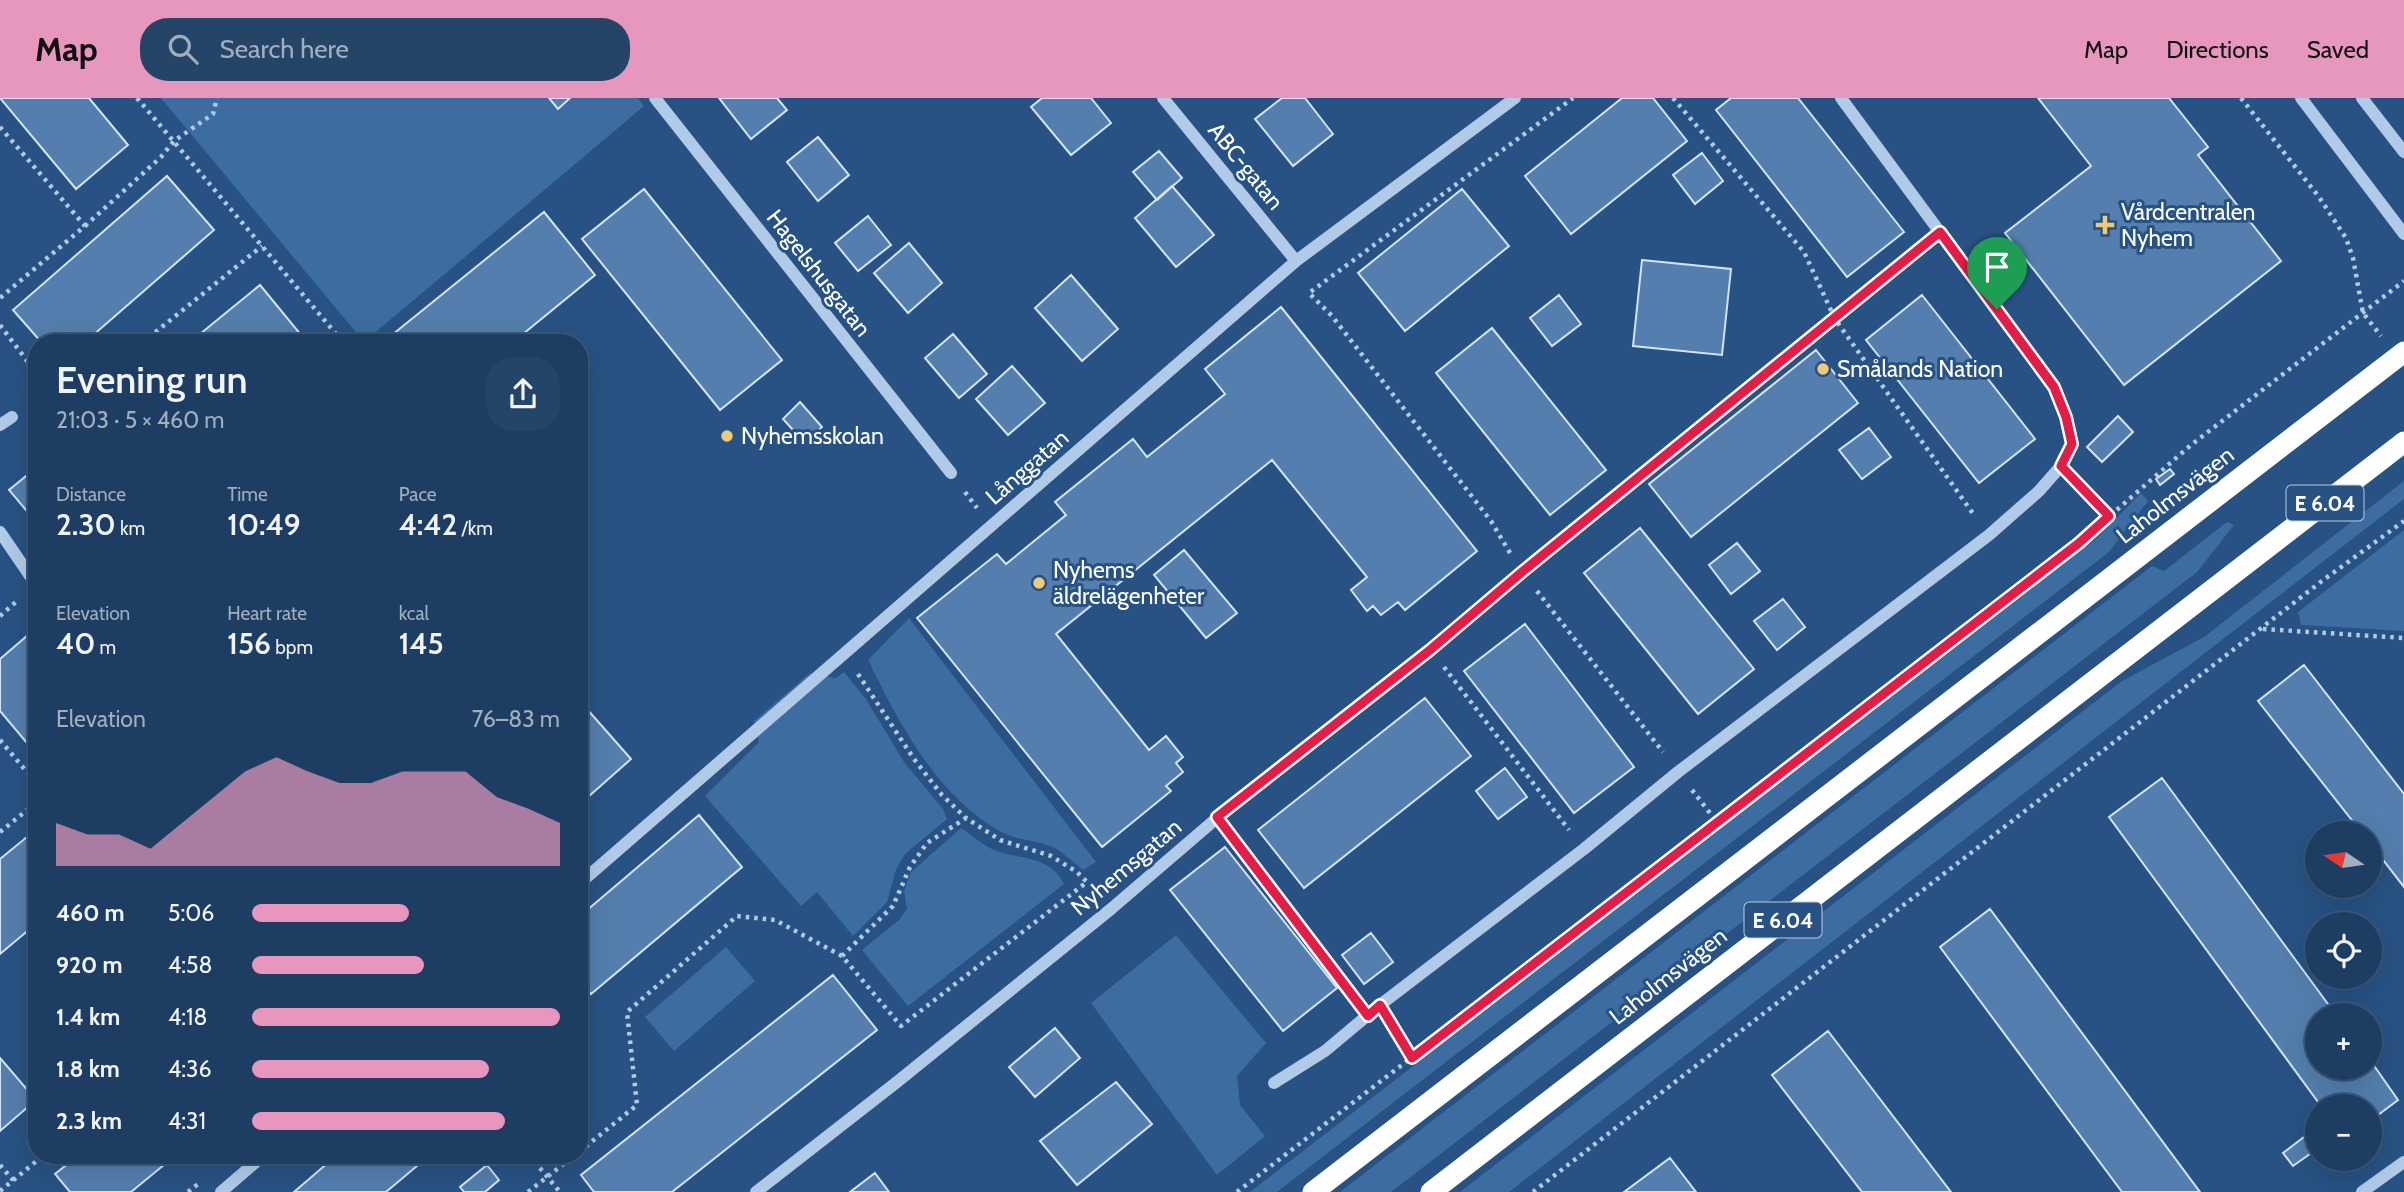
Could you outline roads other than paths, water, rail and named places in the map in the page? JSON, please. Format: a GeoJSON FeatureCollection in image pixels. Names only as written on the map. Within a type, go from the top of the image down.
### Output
{"type":"FeatureCollection","features":[{"type":"Feature","properties":{"kind":"highway","name":"Laholmsvägen"},"geometry":{"type":"LineString","coordinates":[[1313,1192],[2404,352]]}},
{"type":"Feature","properties":{"kind":"highway","name":"Laholmsvägen"},"geometry":{"type":"LineString","coordinates":[[1431,1192],[2404,442]]}},
{"type":"Feature","properties":{"kind":"street","name":"Hagelshusgatan"},"geometry":{"type":"LineString","coordinates":[[655,98],[951,473]]}},
{"type":"Feature","properties":{"kind":"street","name":"ABC-gatan"},"geometry":{"type":"LineString","coordinates":[[1163,98],[1296,261]]}},
{"type":"Feature","properties":{"kind":"street","name":"Långgatan"},"geometry":{"type":"LineString","coordinates":[[588,876],[1296,261],[1515,98]]}},
{"type":"Feature","properties":{"kind":"street"},"geometry":{"type":"LineString","coordinates":[[1274,1083],[1325,1051],[1380,1005],[1584,849],[1678,772],[1989,535],[2039,492],[2061,466],[2072,444],[2066,417],[2054,387],[1841,98]]}},
{"type":"Feature","properties":{"kind":"street"},"geometry":{"type":"LineString","coordinates":[[2301,98],[2404,234]]}},
{"type":"Feature","properties":{"kind":"street"},"geometry":{"type":"LineString","coordinates":[[2362,98],[2404,152]]}},
{"type":"Feature","properties":{"kind":"street"},"geometry":{"type":"LineString","coordinates":[[0,425],[12,417]]}},
{"type":"Feature","properties":{"kind":"street"},"geometry":{"type":"LineString","coordinates":[[0,531],[28,573]]}},
{"type":"Feature","properties":{"kind":"street","name":"Nyhemsgatan"},"geometry":{"type":"LineString","coordinates":[[756,1192],[1111,909],[1217,817],[1430,650],[1522,572]]}},
{"type":"Feature","properties":{"kind":"street"},"geometry":{"type":"LineString","coordinates":[[2362,1192],[2404,1162]]}},
{"type":"Feature","properties":{"kind":"street"},"geometry":{"type":"LineString","coordinates":[[221,1192],[254,1164]]}},
{"type":"Feature","properties":{"kind":"place","name":"Vårdcentralen Nyhem"},"geometry":{"type":"Point","coordinates":[2105,225]}},
{"type":"Feature","properties":{"kind":"place","name":"Smålands Nation"},"geometry":{"type":"Point","coordinates":[1823,369]}},
{"type":"Feature","properties":{"kind":"place","name":"Nyhemsskolan"},"geometry":{"type":"Point","coordinates":[727,436]}},
{"type":"Feature","properties":{"kind":"place","name":"Nyhems äldrelägenheter"},"geometry":{"type":"Point","coordinates":[1039,583]}}]}
